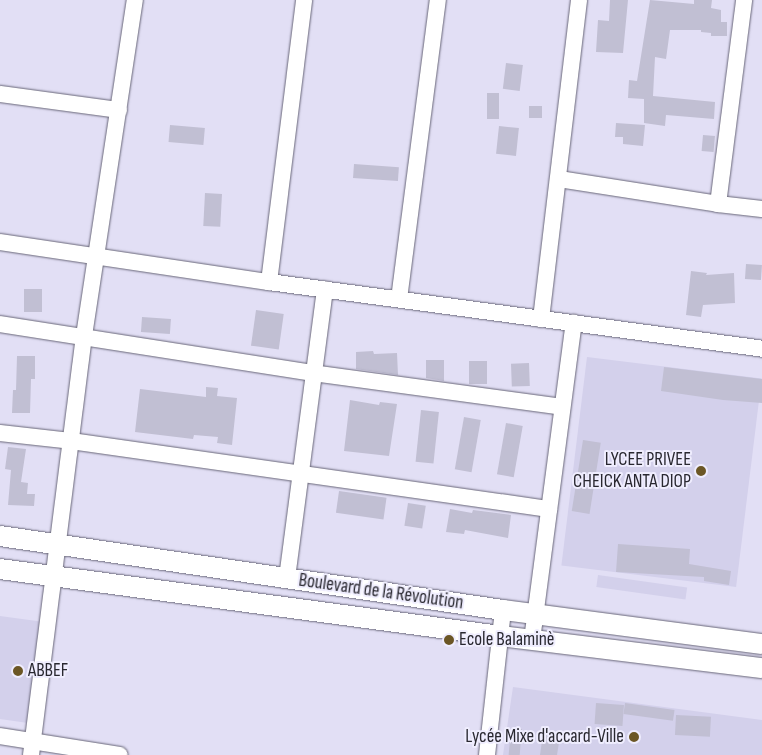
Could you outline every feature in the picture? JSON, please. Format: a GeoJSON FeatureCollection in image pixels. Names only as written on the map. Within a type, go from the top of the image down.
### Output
{"type":"FeatureCollection","features":[{"type":"Feature","properties":{"kind":"main road","name":"Boulevard de la Révolution"},"geometry":{"type":"LineString","coordinates":[[0,536],[536,615],[762,644]]}},
{"type":"Feature","properties":{"kind":"main road","name":"Boulevard de la Révolution"},"geometry":{"type":"LineString","coordinates":[[0,568],[500,636],[762,668]]}},
{"type":"Feature","properties":{"kind":"street"},"geometry":{"type":"LineString","coordinates":[[32,748],[56,576],[84,336],[135,0]]}},
{"type":"Feature","properties":{"kind":"street"},"geometry":{"type":"LineString","coordinates":[[269,282],[304,0]]}},
{"type":"Feature","properties":{"kind":"street"},"geometry":{"type":"LineString","coordinates":[[399,299],[438,0]]}},
{"type":"Feature","properties":{"kind":"street"},"geometry":{"type":"LineString","coordinates":[[541,319],[579,0]]}},
{"type":"Feature","properties":{"kind":"street"},"geometry":{"type":"LineString","coordinates":[[718,204],[744,0]]}},
{"type":"Feature","properties":{"kind":"street"},"geometry":{"type":"LineString","coordinates":[[0,94],[119,110]]}},
{"type":"Feature","properties":{"kind":"street"},"geometry":{"type":"LineString","coordinates":[[559,179],[762,209]]}},
{"type":"Feature","properties":{"kind":"street"},"geometry":{"type":"LineString","coordinates":[[0,242],[325,290],[762,349]]}},
{"type":"Feature","properties":{"kind":"street"},"geometry":{"type":"LineString","coordinates":[[287,578],[312,373],[325,290]]}},
{"type":"Feature","properties":{"kind":"street"},"geometry":{"type":"LineString","coordinates":[[532,640],[574,323]]}},
{"type":"Feature","properties":{"kind":"street"},"geometry":{"type":"LineString","coordinates":[[0,324],[312,373],[562,407]]}},
{"type":"Feature","properties":{"kind":"street"},"geometry":{"type":"LineString","coordinates":[[0,433],[71,441],[549,509]]}},
{"type":"Feature","properties":{"kind":"street"},"geometry":{"type":"LineString","coordinates":[[487,755],[503,610]]}},
{"type":"Feature","properties":{"kind":"street"},"geometry":{"type":"LineString","coordinates":[[0,736],[32,748],[120,755]]}},
{"type":"Feature","properties":{"kind":"shaded area"},"geometry":{"type":"Polygon","coordinates":[[[587,357],[762,378],[736,587],[561,565],[587,357]]]}},
{"type":"Feature","properties":{"kind":"shaded area"},"geometry":{"type":"Polygon","coordinates":[[[598,575],[687,588],[685,599],[596,587],[598,575]]]}},
{"type":"Feature","properties":{"kind":"shaded area","name":"ABBEF"},"geometry":{"type":"Polygon","coordinates":[[[0,616],[44,622],[28,723],[0,719],[0,616]]]}},
{"type":"Feature","properties":{"kind":"shaded area","name":"Lycée Mixe d'accard-Ville"},"geometry":{"type":"Polygon","coordinates":[[[513,687],[762,720],[762,755],[503,755],[513,687]]]}},
{"type":"Feature","properties":{"kind":"building"},"geometry":{"type":"Polygon","coordinates":[[[610,0],[628,0],[623,53],[596,52],[598,20],[609,21],[610,0]]]}},
{"type":"Feature","properties":{"kind":"building"},"geometry":{"type":"Polygon","coordinates":[[[650,0],[694,4],[694,0],[712,0],[711,8],[721,10],[721,22],[727,22],[727,36],[711,36],[711,33],[701,32],[701,30],[670,30],[666,59],[655,57],[653,96],[715,102],[714,119],[666,115],[665,126],[644,123],[644,99],[628,98],[629,80],[637,81],[650,0]]]}},
{"type":"Feature","properties":{"kind":"building"},"geometry":{"type":"Polygon","coordinates":[[[506,63],[523,65],[520,91],[503,89],[506,63]]]}},
{"type":"Feature","properties":{"kind":"building"},"geometry":{"type":"Polygon","coordinates":[[[487,93],[499,93],[499,119],[487,119],[487,93]]]}},
{"type":"Feature","properties":{"kind":"building"},"geometry":{"type":"Polygon","coordinates":[[[529,106],[542,106],[542,118],[529,118],[529,106]]]}},
{"type":"Feature","properties":{"kind":"building"},"geometry":{"type":"Polygon","coordinates":[[[616,123],[645,125],[643,146],[623,144],[623,137],[615,137],[616,123]]]}},
{"type":"Feature","properties":{"kind":"building"},"geometry":{"type":"Polygon","coordinates":[[[170,125],[205,128],[203,145],[169,142],[170,125]]]}},
{"type":"Feature","properties":{"kind":"building"},"geometry":{"type":"Polygon","coordinates":[[[499,126],[519,128],[516,156],[496,154],[499,126]]]}},
{"type":"Feature","properties":{"kind":"building"},"geometry":{"type":"Polygon","coordinates":[[[703,135],[715,136],[714,152],[702,151],[703,135]]]}},
{"type":"Feature","properties":{"kind":"building"},"geometry":{"type":"Polygon","coordinates":[[[354,164],[399,167],[398,181],[353,178],[354,164]]]}},
{"type":"Feature","properties":{"kind":"building"},"geometry":{"type":"Polygon","coordinates":[[[205,193],[222,194],[220,227],[203,226],[205,193]]]}},
{"type":"Feature","properties":{"kind":"building"},"geometry":{"type":"Polygon","coordinates":[[[746,264],[762,265],[761,280],[745,279],[746,264]]]}},
{"type":"Feature","properties":{"kind":"building"},"geometry":{"type":"Polygon","coordinates":[[[691,271],[707,273],[706,275],[734,273],[735,303],[703,305],[701,317],[686,315],[691,271]]]}},
{"type":"Feature","properties":{"kind":"building"},"geometry":{"type":"Polygon","coordinates":[[[24,289],[42,289],[42,312],[24,312],[24,289]]]}},
{"type":"Feature","properties":{"kind":"building"},"geometry":{"type":"Polygon","coordinates":[[[256,310],[284,314],[279,350],[251,346],[256,310]]]}},
{"type":"Feature","properties":{"kind":"building"},"geometry":{"type":"Polygon","coordinates":[[[142,317],[171,319],[170,334],[141,332],[142,317]]]}},
{"type":"Feature","properties":{"kind":"building"},"geometry":{"type":"Polygon","coordinates":[[[373,351],[374,354],[397,353],[398,375],[356,369],[356,352],[373,351]]]}},
{"type":"Feature","properties":{"kind":"building"},"geometry":{"type":"Polygon","coordinates":[[[17,356],[35,356],[35,379],[31,379],[30,413],[12,413],[13,390],[16,390],[17,356]]]}},
{"type":"Feature","properties":{"kind":"building"},"geometry":{"type":"Polygon","coordinates":[[[426,360],[444,360],[444,381],[426,378],[426,360]]]}},
{"type":"Feature","properties":{"kind":"building"},"geometry":{"type":"Polygon","coordinates":[[[469,361],[487,361],[487,384],[469,384],[469,361]]]}},
{"type":"Feature","properties":{"kind":"building"},"geometry":{"type":"Polygon","coordinates":[[[529,363],[530,386],[512,387],[511,364],[529,363]]]}},
{"type":"Feature","properties":{"kind":"building"},"geometry":{"type":"Polygon","coordinates":[[[664,367],[762,379],[762,403],[723,400],[661,391],[664,367]]]}},
{"type":"Feature","properties":{"kind":"building"},"geometry":{"type":"Polygon","coordinates":[[[206,387],[218,388],[217,396],[237,398],[232,445],[217,443],[218,437],[194,435],[193,439],[135,432],[140,389],[206,397],[206,387]]]}},
{"type":"Feature","properties":{"kind":"building"},"geometry":{"type":"Polygon","coordinates":[[[350,400],[379,405],[380,402],[397,404],[389,456],[344,451],[350,400]]]}},
{"type":"Feature","properties":{"kind":"building"},"geometry":{"type":"Polygon","coordinates":[[[421,410],[439,412],[433,464],[416,462],[421,410]]]}},
{"type":"Feature","properties":{"kind":"building"},"geometry":{"type":"Polygon","coordinates":[[[464,417],[481,420],[472,472],[455,469],[464,417]]]}},
{"type":"Feature","properties":{"kind":"building"},"geometry":{"type":"Polygon","coordinates":[[[506,423],[523,426],[514,477],[497,474],[506,423]]]}},
{"type":"Feature","properties":{"kind":"building"},"geometry":{"type":"Polygon","coordinates":[[[583,440],[601,443],[590,514],[572,511],[583,440]]]}},
{"type":"Feature","properties":{"kind":"building"},"geometry":{"type":"Polygon","coordinates":[[[8,447],[26,449],[21,482],[28,483],[27,494],[35,494],[34,506],[8,505],[11,470],[5,469],[8,447]]]}},
{"type":"Feature","properties":{"kind":"building"},"geometry":{"type":"Polygon","coordinates":[[[339,491],[387,498],[383,519],[336,513],[339,491]]]}},
{"type":"Feature","properties":{"kind":"building"},"geometry":{"type":"Polygon","coordinates":[[[408,503],[426,506],[422,529],[404,526],[408,503]]]}},
{"type":"Feature","properties":{"kind":"building"},"geometry":{"type":"Polygon","coordinates":[[[450,509],[472,513],[473,510],[511,515],[508,538],[465,530],[464,534],[446,532],[450,509]]]}},
{"type":"Feature","properties":{"kind":"building"},"geometry":{"type":"Polygon","coordinates":[[[618,544],[690,549],[689,564],[731,571],[729,585],[704,581],[704,577],[616,572],[618,544]]]}},
{"type":"Feature","properties":{"kind":"building"},"geometry":{"type":"Polygon","coordinates":[[[596,703],[624,705],[622,726],[595,724],[596,703]]]}},
{"type":"Feature","properties":{"kind":"building"},"geometry":{"type":"Polygon","coordinates":[[[625,703],[675,710],[673,721],[623,714],[625,703]]]}},
{"type":"Feature","properties":{"kind":"building"},"geometry":{"type":"Polygon","coordinates":[[[676,715],[711,717],[710,737],[675,735],[676,715]]]}},
{"type":"Feature","properties":{"kind":"building"},"geometry":{"type":"Polygon","coordinates":[[[511,728],[522,729],[520,755],[509,755],[511,728]]]}},
{"type":"Feature","properties":{"kind":"building"},"geometry":{"type":"Polygon","coordinates":[[[543,734],[560,736],[557,755],[540,755],[543,734]]]}},
{"type":"Feature","properties":{"kind":"place","name":"LYCEE PRIVEE CHEICK ANTA DIOP"},"geometry":{"type":"Point","coordinates":[701,471]}},
{"type":"Feature","properties":{"kind":"place","name":"Ecole Balaminè"},"geometry":{"type":"Point","coordinates":[449,640]}},
{"type":"Feature","properties":{"kind":"place","name":"ABBEF"},"geometry":{"type":"Point","coordinates":[18,671]}},
{"type":"Feature","properties":{"kind":"place","name":"Lycée Mixe d'accard-Ville"},"geometry":{"type":"Point","coordinates":[634,737]}}]}
